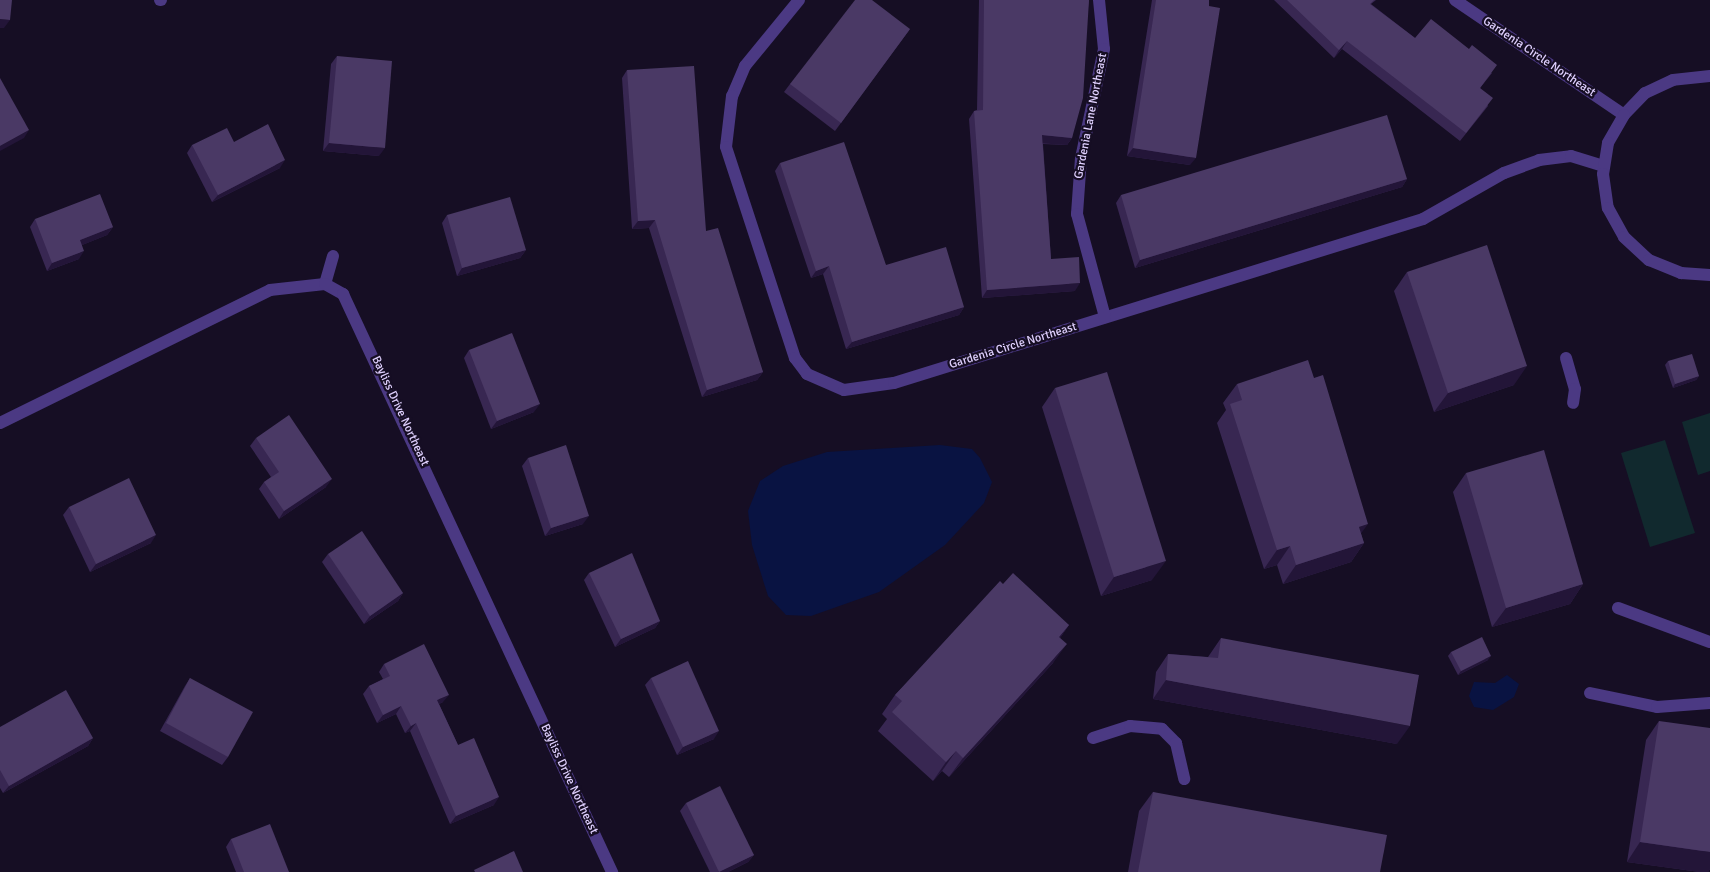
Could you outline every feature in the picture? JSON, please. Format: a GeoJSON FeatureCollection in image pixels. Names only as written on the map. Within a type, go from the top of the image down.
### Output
{"type":"FeatureCollection","features":[{"type":"Feature","properties":{"kind":"street","name":"Gardenia Circle Northeast"},"geometry":{"type":"LineString","coordinates":[[798,0],[745,66],[732,96],[726,147],[787,339],[807,374],[827,386],[869,390],[1423,219],[1504,173],[1539,160],[1571,156],[1604,166]]}},
{"type":"Feature","properties":{"kind":"street","name":"Gardenia Lane Northeast"},"geometry":{"type":"LineString","coordinates":[[1099,0],[1104,49],[1082,158],[1077,214],[1106,317]]}},
{"type":"Feature","properties":{"kind":"street","name":"Gardenia Circle Northeast"},"geometry":{"type":"LineString","coordinates":[[1455,0],[1624,115]]}},
{"type":"Feature","properties":{"kind":"street"},"geometry":{"type":"LineString","coordinates":[[1710,76],[1673,80],[1645,94],[1624,115],[1608,143],[1604,166],[1608,208],[1624,237],[1650,260],[1681,273],[1710,274]]}},
{"type":"Feature","properties":{"kind":"street"},"geometry":{"type":"LineString","coordinates":[[0,422],[270,290],[325,284],[333,256]]}},
{"type":"Feature","properties":{"kind":"street","name":"Bayliss Drive Northeast"},"geometry":{"type":"LineString","coordinates":[[325,284],[343,294],[358,318],[612,872]]}},
{"type":"Feature","properties":{"kind":"street"},"geometry":{"type":"LineString","coordinates":[[1566,358],[1575,390],[1574,403]]}},
{"type":"Feature","properties":{"kind":"street"},"geometry":{"type":"LineString","coordinates":[[1618,608],[1710,642]]}},
{"type":"Feature","properties":{"kind":"street"},"geometry":{"type":"LineString","coordinates":[[1590,693],[1657,707],[1710,703]]}},
{"type":"Feature","properties":{"kind":"street"},"geometry":{"type":"LineString","coordinates":[[1093,738],[1130,726],[1162,730],[1176,742],[1184,779]]}},
{"type":"Feature","properties":{"kind":"green space"},"geometry":{"type":"Polygon","coordinates":[[[1710,413],[1710,471],[1698,475],[1682,422],[1710,413]]]}},
{"type":"Feature","properties":{"kind":"green space"},"geometry":{"type":"Polygon","coordinates":[[[1665,440],[1695,533],[1650,547],[1621,453],[1665,440]]]}},
{"type":"Feature","properties":{"kind":"shaded area"},"geometry":{"type":"Polygon","coordinates":[[[940,445],[972,449],[980,458],[992,482],[984,503],[945,545],[879,592],[811,616],[786,615],[768,596],[752,545],[748,511],[760,481],[783,466],[827,452],[940,445]]]}},
{"type":"Feature","properties":{"kind":"shaded area"},"geometry":{"type":"Polygon","coordinates":[[[1507,675],[1519,684],[1514,697],[1493,710],[1474,707],[1469,696],[1474,682],[1495,683],[1507,675]]]}},
{"type":"Feature","properties":{"kind":"building"},"geometry":{"type":"Polygon","coordinates":[[[0,0],[12,0],[10,20],[0,19],[0,0]]]}},
{"type":"Feature","properties":{"kind":"building"},"geometry":{"type":"Polygon","coordinates":[[[855,0],[872,0],[910,29],[841,123],[790,84],[855,0]]]}},
{"type":"Feature","properties":{"kind":"building"},"geometry":{"type":"Polygon","coordinates":[[[984,0],[1089,0],[1083,98],[1072,138],[1042,135],[1051,259],[1079,257],[1080,283],[987,290],[974,111],[983,110],[984,0]]]}},
{"type":"Feature","properties":{"kind":"building"},"geometry":{"type":"Polygon","coordinates":[[[1156,0],[1209,0],[1209,6],[1220,8],[1196,158],[1133,148],[1156,0]]]}},
{"type":"Feature","properties":{"kind":"building"},"geometry":{"type":"Polygon","coordinates":[[[1287,0],[1374,0],[1370,4],[1415,38],[1431,19],[1469,49],[1472,45],[1497,65],[1480,88],[1493,98],[1466,133],[1347,41],[1339,50],[1287,0]]]}},
{"type":"Feature","properties":{"kind":"building"},"geometry":{"type":"Polygon","coordinates":[[[337,56],[392,61],[385,148],[329,143],[337,56]]]}},
{"type":"Feature","properties":{"kind":"building"},"geometry":{"type":"Polygon","coordinates":[[[694,66],[706,231],[718,228],[763,372],[707,390],[655,220],[638,221],[627,70],[694,66]]]}},
{"type":"Feature","properties":{"kind":"building"},"geometry":{"type":"Polygon","coordinates":[[[0,78],[29,130],[0,146],[0,78]]]}},
{"type":"Feature","properties":{"kind":"building"},"geometry":{"type":"Polygon","coordinates":[[[1387,115],[1407,179],[1140,260],[1121,195],[1387,115]]]}},
{"type":"Feature","properties":{"kind":"building"},"geometry":{"type":"Polygon","coordinates":[[[268,124],[285,160],[218,195],[192,145],[227,128],[234,142],[268,124]]]}},
{"type":"Feature","properties":{"kind":"building"},"geometry":{"type":"Polygon","coordinates":[[[844,142],[886,265],[946,247],[964,307],[852,342],[829,266],[816,271],[780,163],[844,142]]]}},
{"type":"Feature","properties":{"kind":"building"},"geometry":{"type":"Polygon","coordinates":[[[100,194],[113,227],[80,240],[84,251],[52,263],[35,219],[100,194]]]}},
{"type":"Feature","properties":{"kind":"building"},"geometry":{"type":"Polygon","coordinates":[[[510,197],[526,250],[462,268],[447,215],[510,197]]]}},
{"type":"Feature","properties":{"kind":"building"},"geometry":{"type":"Polygon","coordinates":[[[1487,245],[1527,366],[1448,393],[1407,272],[1487,245]]]}},
{"type":"Feature","properties":{"kind":"building"},"geometry":{"type":"Polygon","coordinates":[[[512,333],[540,404],[497,421],[469,350],[512,333]]]}},
{"type":"Feature","properties":{"kind":"building"},"geometry":{"type":"Polygon","coordinates":[[[1692,354],[1699,376],[1675,384],[1668,361],[1692,354]]]}},
{"type":"Feature","properties":{"kind":"building"},"geometry":{"type":"Polygon","coordinates":[[[1308,360],[1314,378],[1323,375],[1368,524],[1359,527],[1364,543],[1296,565],[1290,546],[1277,550],[1230,404],[1242,400],[1237,384],[1308,360]]]}},
{"type":"Feature","properties":{"kind":"building"},"geometry":{"type":"Polygon","coordinates":[[[1107,372],[1166,561],[1114,577],[1055,388],[1107,372]]]}},
{"type":"Feature","properties":{"kind":"building"},"geometry":{"type":"Polygon","coordinates":[[[289,415],[332,479],[284,511],[264,482],[279,472],[256,438],[289,415]]]}},
{"type":"Feature","properties":{"kind":"building"},"geometry":{"type":"Polygon","coordinates":[[[566,445],[589,516],[551,528],[528,458],[566,445]]]}},
{"type":"Feature","properties":{"kind":"building"},"geometry":{"type":"Polygon","coordinates":[[[1544,450],[1583,584],[1506,608],[1466,473],[1544,450]]]}},
{"type":"Feature","properties":{"kind":"building"},"geometry":{"type":"Polygon","coordinates":[[[129,478],[156,535],[96,564],[69,507],[129,478]]]}},
{"type":"Feature","properties":{"kind":"building"},"geometry":{"type":"Polygon","coordinates":[[[362,531],[403,593],[370,616],[328,554],[362,531]]]}},
{"type":"Feature","properties":{"kind":"building"},"geometry":{"type":"Polygon","coordinates":[[[632,553],[660,621],[621,639],[589,573],[632,553]]]}},
{"type":"Feature","properties":{"kind":"building"},"geometry":{"type":"Polygon","coordinates":[[[1013,573],[1069,625],[1059,637],[1067,644],[963,758],[956,751],[946,762],[892,712],[902,701],[895,695],[1000,581],[1003,584],[1013,573]]]}},
{"type":"Feature","properties":{"kind":"building"},"geometry":{"type":"Polygon","coordinates":[[[1482,637],[1491,656],[1461,671],[1451,652],[1482,637]]]}},
{"type":"Feature","properties":{"kind":"building"},"geometry":{"type":"Polygon","coordinates":[[[1221,638],[1419,675],[1410,726],[1166,680],[1168,654],[1218,658],[1221,638]]]}},
{"type":"Feature","properties":{"kind":"building"},"geometry":{"type":"Polygon","coordinates":[[[424,644],[449,695],[437,700],[458,745],[474,738],[499,797],[456,816],[416,723],[411,726],[401,706],[383,715],[369,686],[390,676],[384,664],[424,644]]]}},
{"type":"Feature","properties":{"kind":"building"},"geometry":{"type":"Polygon","coordinates":[[[688,661],[719,731],[683,747],[651,678],[688,661]]]}},
{"type":"Feature","properties":{"kind":"building"},"geometry":{"type":"Polygon","coordinates":[[[190,678],[253,712],[228,757],[166,723],[190,678]]]}},
{"type":"Feature","properties":{"kind":"building"},"geometry":{"type":"Polygon","coordinates":[[[66,690],[93,738],[9,786],[0,770],[0,727],[66,690]]]}},
{"type":"Feature","properties":{"kind":"building"},"geometry":{"type":"Polygon","coordinates":[[[1659,721],[1710,728],[1710,852],[1640,842],[1659,721]]]}},
{"type":"Feature","properties":{"kind":"building"},"geometry":{"type":"Polygon","coordinates":[[[720,786],[754,855],[719,872],[686,803],[720,786]]]}},
{"type":"Feature","properties":{"kind":"building"},"geometry":{"type":"Polygon","coordinates":[[[1153,792],[1387,835],[1380,872],[1138,872],[1153,792]]]}},
{"type":"Feature","properties":{"kind":"building"},"geometry":{"type":"Polygon","coordinates":[[[270,824],[289,872],[244,872],[231,839],[270,824]]]}},
{"type":"Feature","properties":{"kind":"building"},"geometry":{"type":"Polygon","coordinates":[[[514,851],[523,872],[475,872],[474,870],[514,851]]]}}]}
